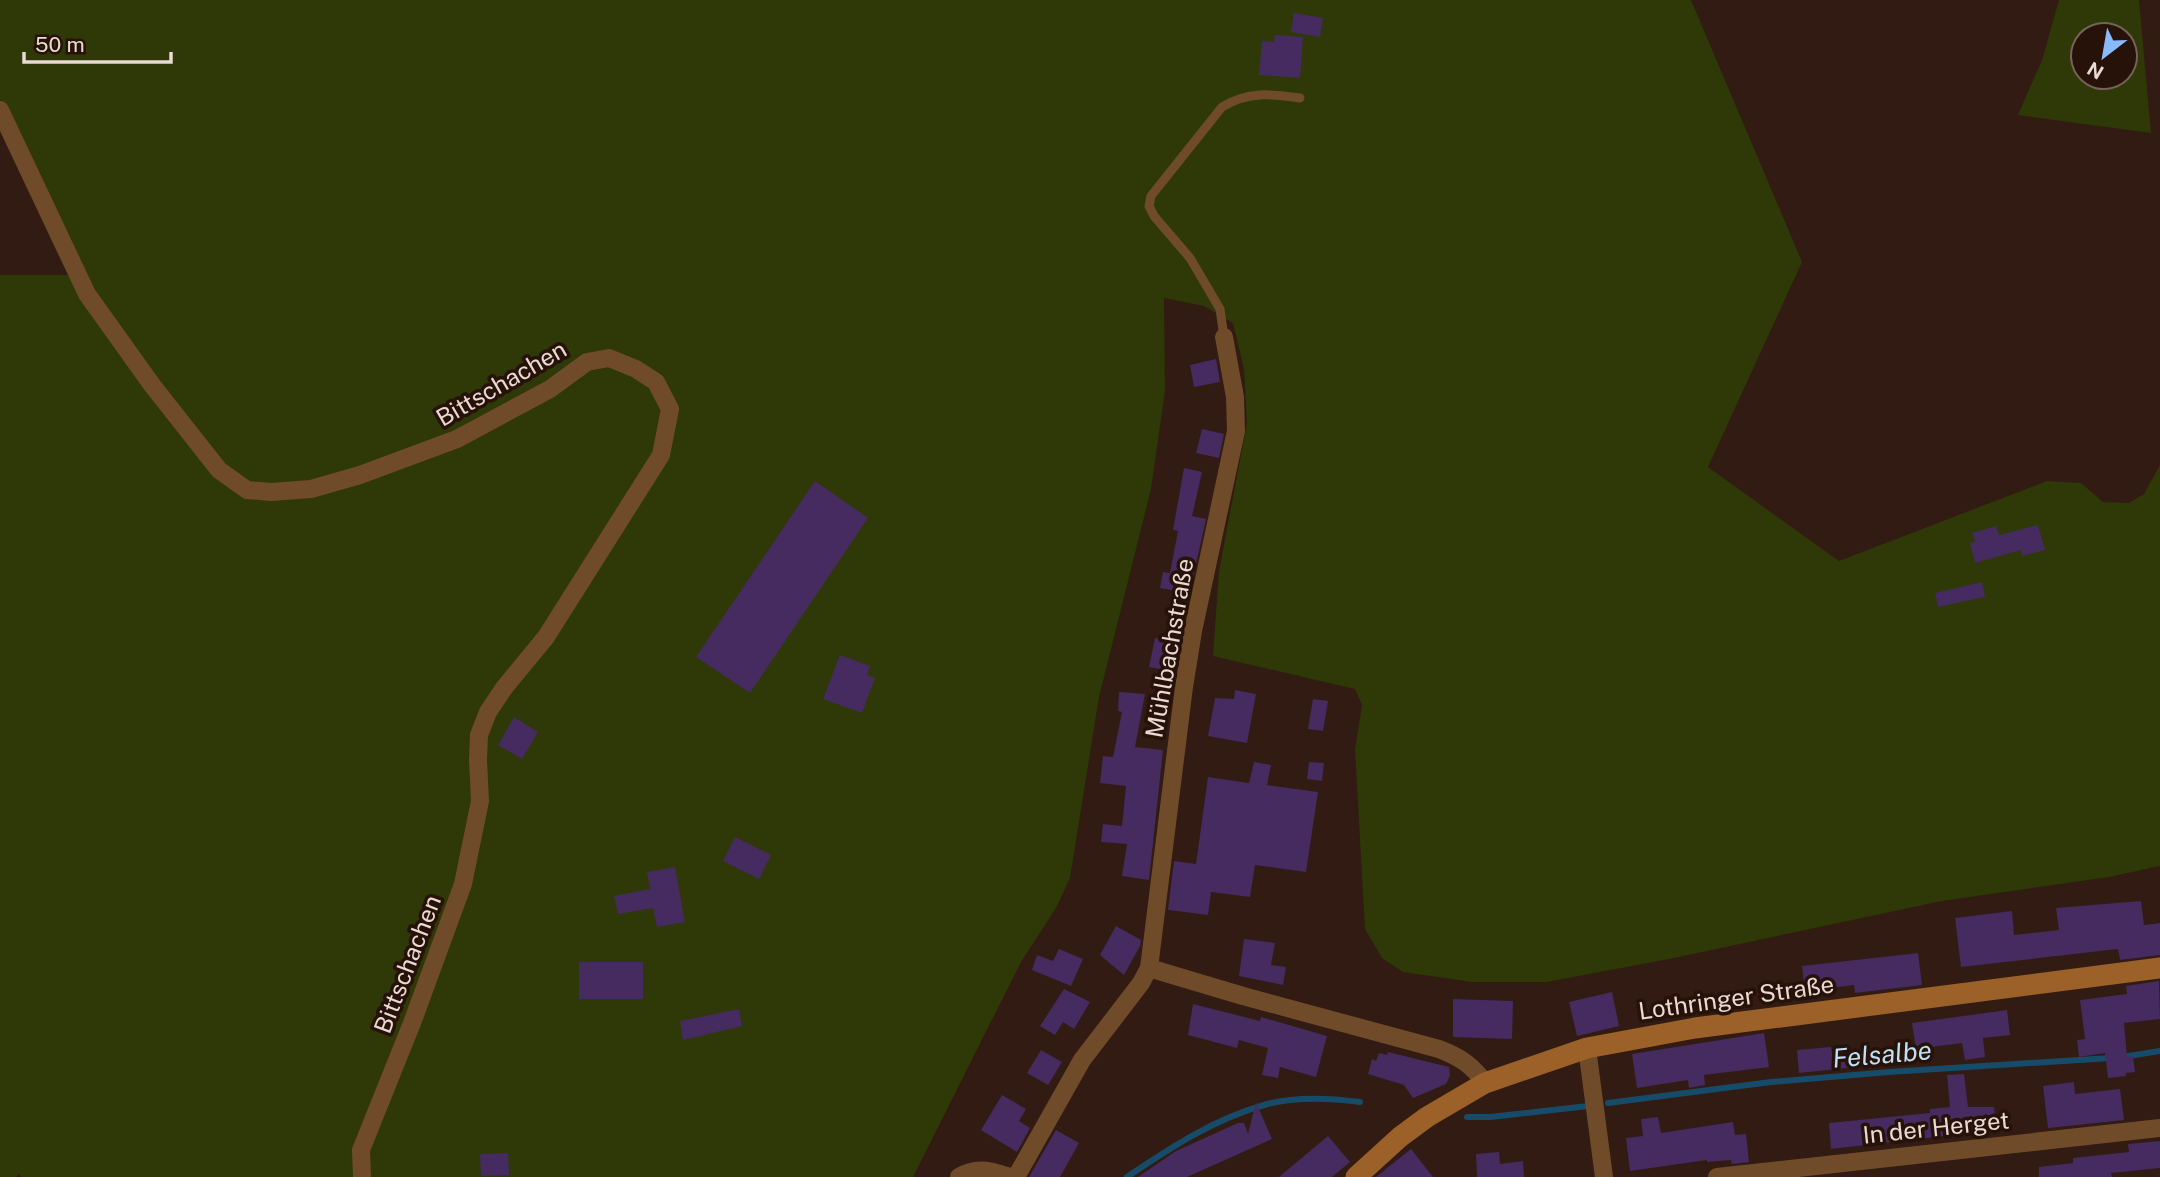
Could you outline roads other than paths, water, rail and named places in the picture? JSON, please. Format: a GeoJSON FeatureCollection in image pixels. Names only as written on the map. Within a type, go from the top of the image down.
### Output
{"type":"FeatureCollection","features":[{"type":"Feature","properties":{"kind":"main road","name":"Lothringer Straße"},"geometry":{"type":"LineString","coordinates":[[1356,1177],[1399,1137],[1485,1083],[1587,1048],[1695,1028],[2160,968]]}},
{"type":"Feature","properties":{"kind":"street","name":"Bittschachen"},"geometry":{"type":"LineString","coordinates":[[0,110],[86,294],[152,385],[219,470],[247,490],[271,492],[311,489],[360,475],[457,439],[550,389],[587,362],[609,358],[636,369],[656,382],[670,409],[661,455],[546,637],[488,712],[479,735],[480,802],[463,884],[412,1023],[361,1150],[362,1177]]}},
{"type":"Feature","properties":{"kind":"street","name":"Mühlbachstraße"},"geometry":{"type":"LineString","coordinates":[[1149,968],[1176,738],[1193,631],[1237,431],[1235,397],[1224,337]]}},
{"type":"Feature","properties":{"kind":"street"},"geometry":{"type":"LineString","coordinates":[[1016,1177],[1082,1060],[1141,983],[1149,968],[1439,1049],[1458,1056],[1472,1066],[1485,1083]]}},
{"type":"Feature","properties":{"kind":"street"},"geometry":{"type":"LineString","coordinates":[[1587,1048],[1604,1177]]}},
{"type":"Feature","properties":{"kind":"street","name":"In der Herget"},"geometry":{"type":"LineString","coordinates":[[1717,1177],[2160,1128]]}},
{"type":"Feature","properties":{"kind":"street"},"geometry":{"type":"LineString","coordinates":[[959,1177],[970,1171],[985,1169],[1010,1177]]}},
{"type":"Feature","properties":{"kind":"lane","name":"Mühlbachstraße"},"geometry":{"type":"LineString","coordinates":[[1224,337],[1220,309],[1191,258],[1154,216],[1149,206],[1151,196],[1222,107],[1237,98],[1251,95],[1300,97]]}},
{"type":"Feature","properties":{"kind":"waterway","name":"Felsalbe"},"geometry":{"type":"LineString","coordinates":[[2122,1057],[2160,1051]]}},
{"type":"Feature","properties":{"kind":"waterway","name":"Felsalbe"},"geometry":{"type":"LineString","coordinates":[[1608,1103],[1771,1082],[2111,1058]]}},
{"type":"Feature","properties":{"kind":"waterway","name":"Felsalbe"},"geometry":{"type":"LineString","coordinates":[[1127,1177],[1193,1135],[1246,1111],[1276,1102],[1300,1099],[1360,1102]]}},
{"type":"Feature","properties":{"kind":"waterway","name":"Felsalbe"},"geometry":{"type":"LineString","coordinates":[[1467,1117],[1588,1106]]}}]}
